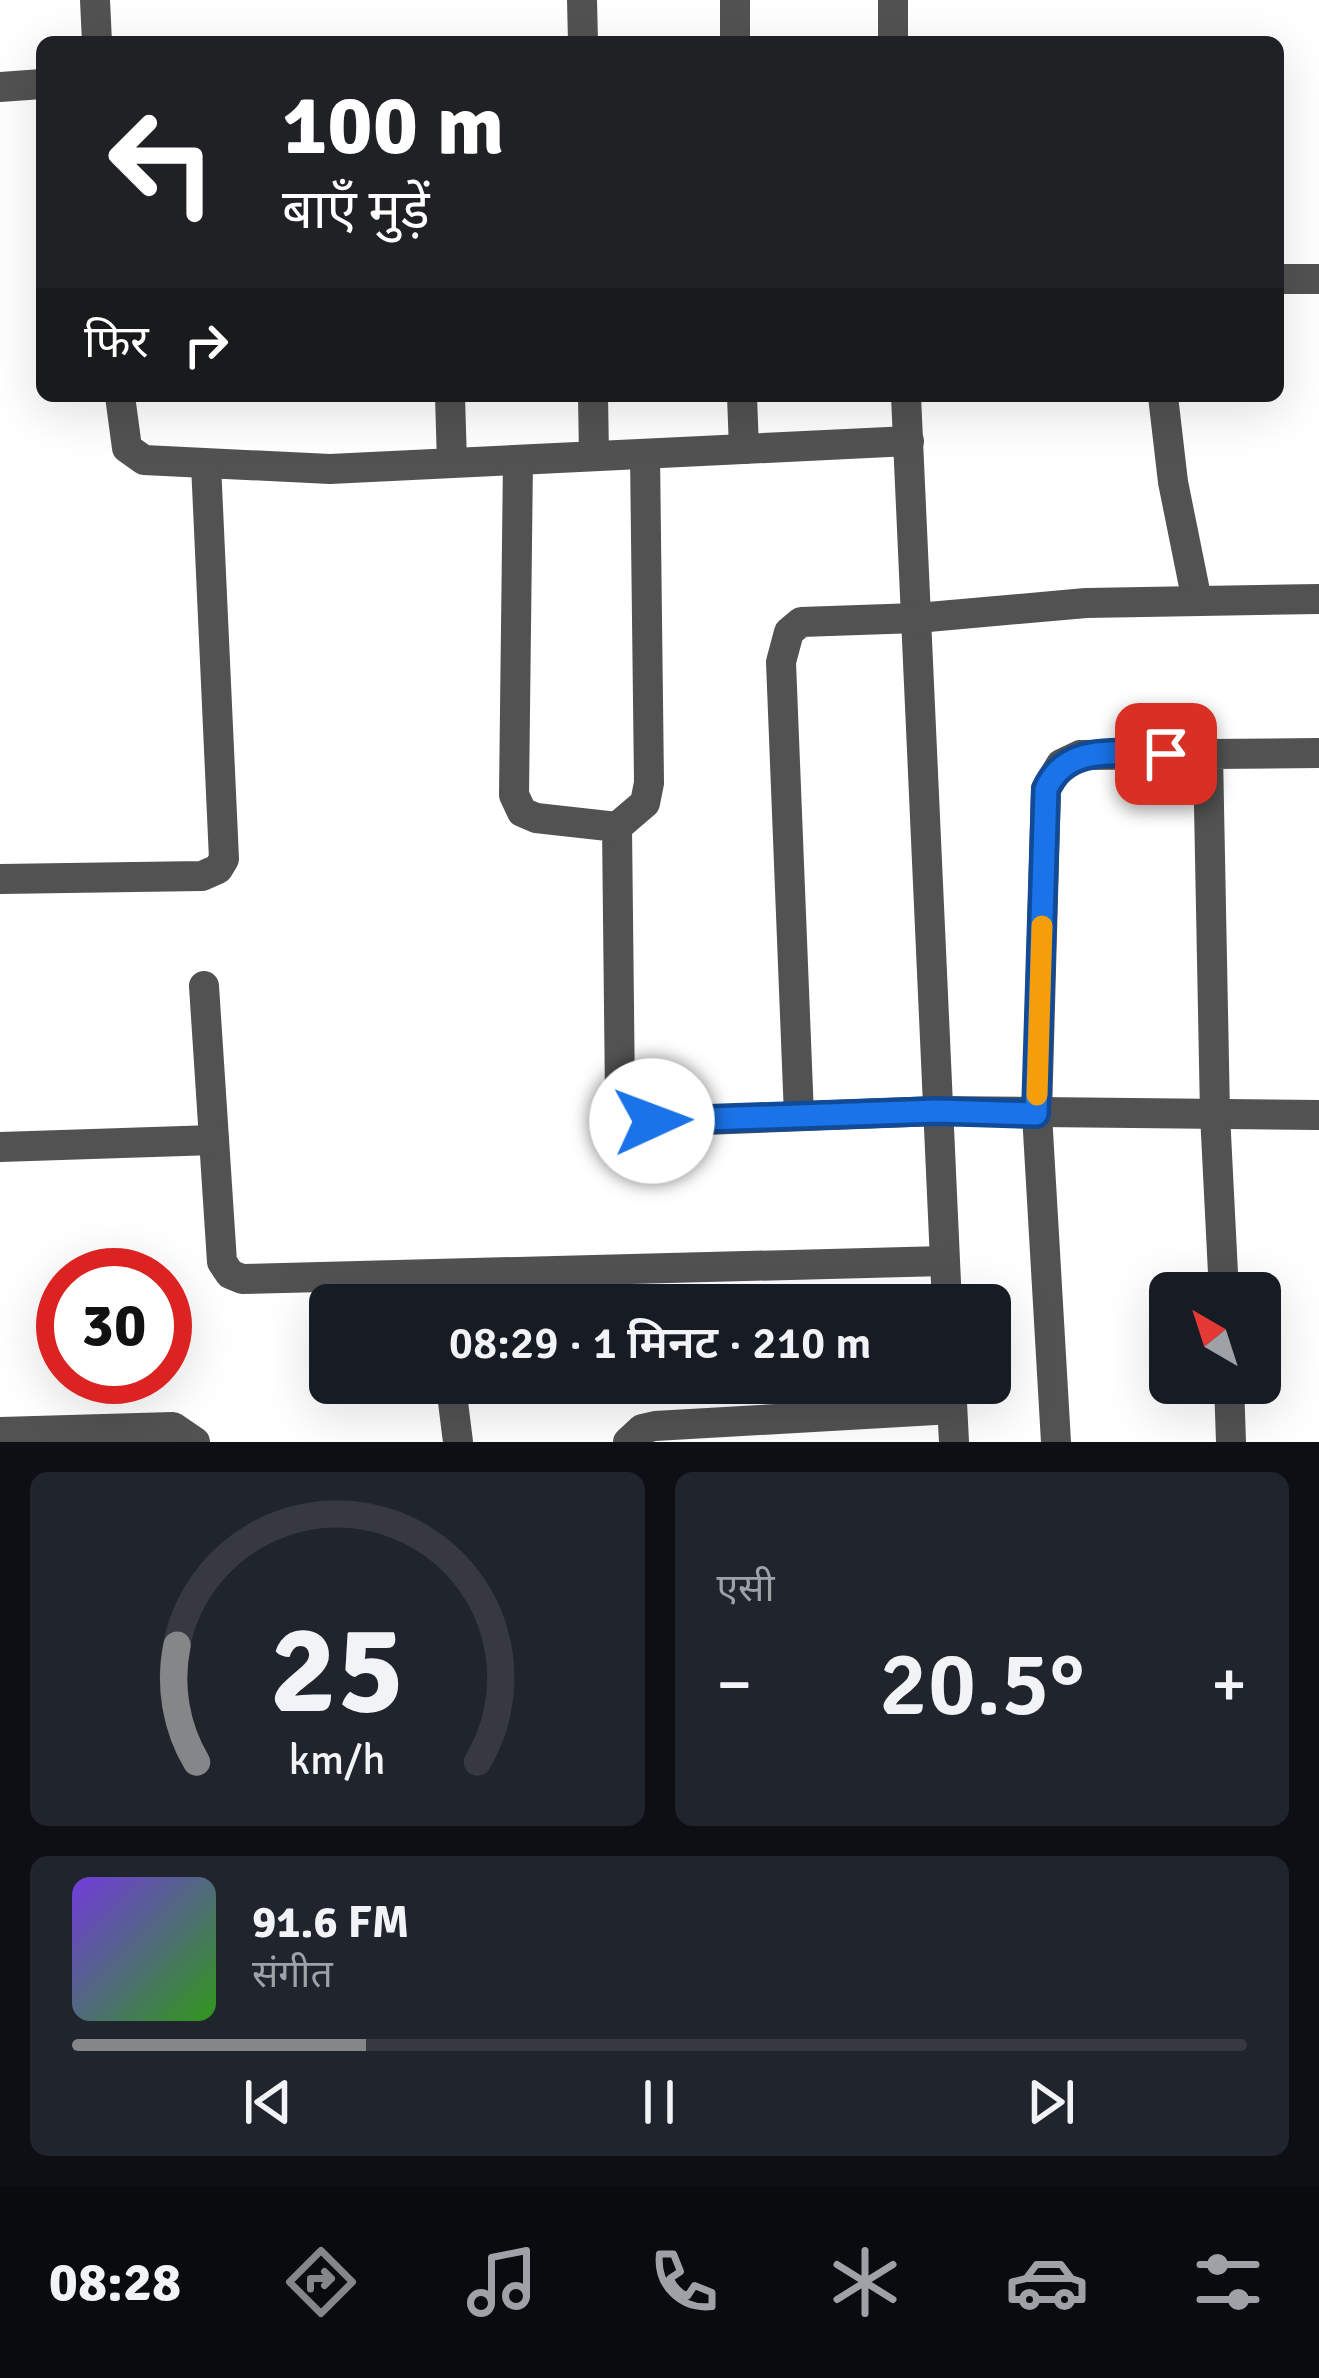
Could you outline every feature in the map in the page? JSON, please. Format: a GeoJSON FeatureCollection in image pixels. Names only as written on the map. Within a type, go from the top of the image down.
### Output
{"type":"FeatureCollection","features":[{"type":"Feature","properties":{"kind":"street"},"geometry":{"type":"LineString","coordinates":[[95,0],[97,36]]}},
{"type":"Feature","properties":{"kind":"street"},"geometry":{"type":"LineString","coordinates":[[582,0],[583,36]]}},
{"type":"Feature","properties":{"kind":"street"},"geometry":{"type":"LineString","coordinates":[[735,0],[735,36]]}},
{"type":"Feature","properties":{"kind":"street"},"geometry":{"type":"LineString","coordinates":[[893,0],[893,36]]}},
{"type":"Feature","properties":{"kind":"street"},"geometry":{"type":"LineString","coordinates":[[0,87],[36,84]]}},
{"type":"Feature","properties":{"kind":"street"},"geometry":{"type":"LineString","coordinates":[[1284,279],[1319,279]]}},
{"type":"Feature","properties":{"kind":"street"},"geometry":{"type":"LineString","coordinates":[[121,402],[127,448],[144,460],[206,464],[330,469],[908,441]]}},
{"type":"Feature","properties":{"kind":"street"},"geometry":{"type":"LineString","coordinates":[[450,402],[452,463]]}},
{"type":"Feature","properties":{"kind":"street"},"geometry":{"type":"LineString","coordinates":[[593,402],[595,456]]}},
{"type":"Feature","properties":{"kind":"street"},"geometry":{"type":"LineString","coordinates":[[742,402],[743,449]]}},
{"type":"Feature","properties":{"kind":"street"},"geometry":{"type":"LineString","coordinates":[[906,402],[945,1284]]}},
{"type":"Feature","properties":{"kind":"street"},"geometry":{"type":"LineString","coordinates":[[1164,402],[1173,482],[1197,601]]}},
{"type":"Feature","properties":{"kind":"street"},"geometry":{"type":"LineString","coordinates":[[518,460],[514,796],[522,812],[536,818],[617,827],[645,803],[649,783],[645,454]]}},
{"type":"Feature","properties":{"kind":"street"},"geometry":{"type":"LineString","coordinates":[[0,879],[202,876],[218,869],[224,859],[206,464]]}},
{"type":"Feature","properties":{"kind":"street"},"geometry":{"type":"LineString","coordinates":[[799,1116],[782,646],[789,632],[801,622],[1086,604],[1319,599]]}},
{"type":"Feature","properties":{"kind":"street"},"geometry":{"type":"LineString","coordinates":[[1056,1442],[1036,1114],[1046,789],[1053,772],[1080,755],[1319,753]]}},
{"type":"Feature","properties":{"kind":"street"},"geometry":{"type":"LineString","coordinates":[[1208,754],[1223,1272]]}},
{"type":"Feature","properties":{"kind":"street"},"geometry":{"type":"LineString","coordinates":[[617,827],[620,1097],[625,1112],[635,1120],[937,1111],[1319,1115]]}},
{"type":"Feature","properties":{"kind":"street"},"geometry":{"type":"LineString","coordinates":[[204,986],[222,1262],[230,1274],[258,1280],[944,1261]]}},
{"type":"Feature","properties":{"kind":"street"},"geometry":{"type":"LineString","coordinates":[[0,1147],[214,1140]]}},
{"type":"Feature","properties":{"kind":"street"},"geometry":{"type":"LineString","coordinates":[[345,1278],[352,1284]]}},
{"type":"Feature","properties":{"kind":"street"},"geometry":{"type":"LineString","coordinates":[[453,1404],[458,1442]]}},
{"type":"Feature","properties":{"kind":"street"},"geometry":{"type":"LineString","coordinates":[[628,1442],[642,1429],[655,1426],[784,1431],[913,1404]]}},
{"type":"Feature","properties":{"kind":"street"},"geometry":{"type":"LineString","coordinates":[[952,1404],[954,1442]]}},
{"type":"Feature","properties":{"kind":"street"},"geometry":{"type":"LineString","coordinates":[[1229,1404],[1232,1442]]}},
{"type":"Feature","properties":{"kind":"street"},"geometry":{"type":"LineString","coordinates":[[0,1432],[173,1427],[195,1442]]}},
{"type":"Feature","properties":{"kind":"slow traffic"},"geometry":{"type":"LineString","coordinates":[[1037,1095],[1042,926]]}},
{"type":"Feature","properties":{"kind":"route"},"geometry":{"type":"LineString","coordinates":[[652,1121],[937,1111],[1036,1114],[1046,789],[1053,772],[1080,755],[1166,754]]}}]}
